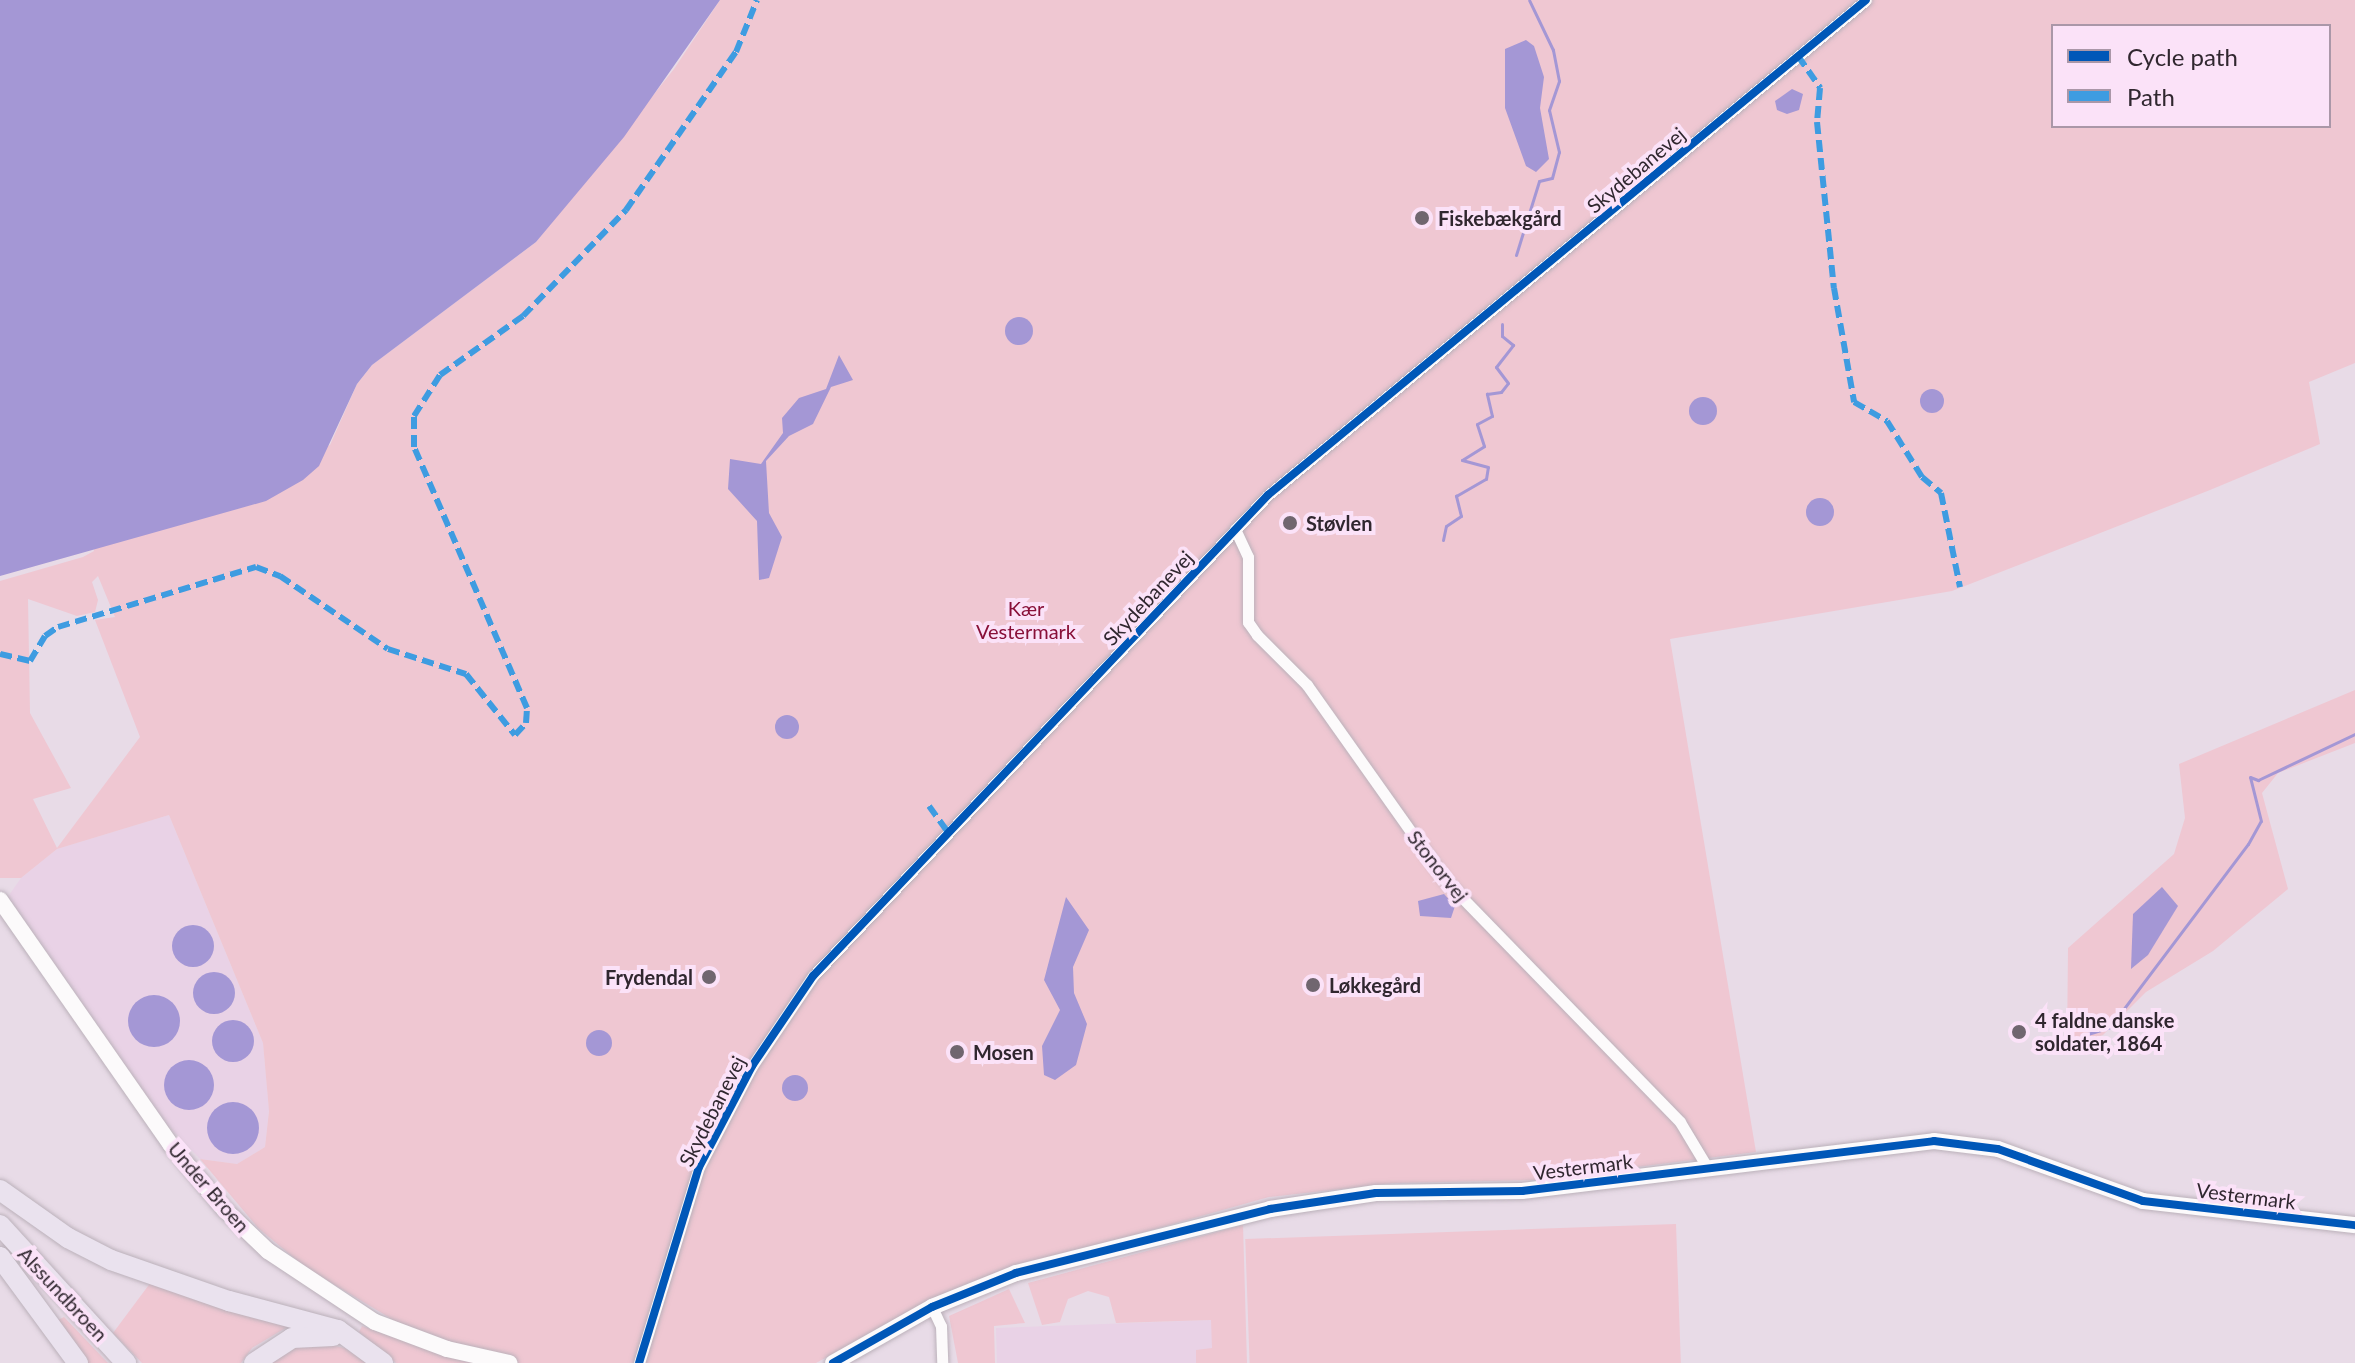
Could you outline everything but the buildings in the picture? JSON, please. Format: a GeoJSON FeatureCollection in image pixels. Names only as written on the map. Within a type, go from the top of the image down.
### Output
{"type":"FeatureCollection","features":[{"type":"Feature","properties":{"kind":"highway"},"geometry":{"type":"LineString","coordinates":[[0,1190],[68,1238],[111,1260],[202,1293],[338,1330],[383,1363]]}},
{"type":"Feature","properties":{"kind":"highway","name":"Alssundbroen"},"geometry":{"type":"LineString","coordinates":[[0,1225],[126,1363]]}},
{"type":"Feature","properties":{"kind":"highway","name":"Alssundbroen"},"geometry":{"type":"LineString","coordinates":[[0,1238],[118,1363]]}},
{"type":"Feature","properties":{"kind":"highway"},"geometry":{"type":"LineString","coordinates":[[0,1257],[78,1363]]}},
{"type":"Feature","properties":{"kind":"highway"},"geometry":{"type":"LineString","coordinates":[[254,1363],[275,1345],[310,1335],[329,1335],[366,1349]]}},
{"type":"Feature","properties":{"kind":"street","name":"Skydebanevej"},"geometry":{"type":"LineString","coordinates":[[639,1363],[699,1167],[780,1021],[856,929],[1268,495],[1866,0]]}},
{"type":"Feature","properties":{"kind":"street","name":"Stonorvej"},"geometry":{"type":"LineString","coordinates":[[1235,529],[1248,557],[1248,622],[1257,635],[1307,685],[1445,880],[1680,1122],[1707,1167]]}},
{"type":"Feature","properties":{"kind":"street","name":"Under Broen"},"geometry":{"type":"LineString","coordinates":[[0,900],[170,1144],[224,1209],[268,1251],[375,1322],[447,1349],[509,1363]]}},
{"type":"Feature","properties":{"kind":"street","name":"Vestermark"},"geometry":{"type":"LineString","coordinates":[[833,1363],[932,1307],[1016,1273],[1286,1206],[1376,1193],[1522,1191],[1707,1167],[1966,1141],[2143,1201],[2355,1225]]}},
{"type":"Feature","properties":{"kind":"street"},"geometry":{"type":"LineString","coordinates":[[932,1307],[941,1326],[942,1363]]}},
{"type":"Feature","properties":{"kind":"shaded area"},"geometry":{"type":"Polygon","coordinates":[[[0,0],[720,0],[624,137],[536,242],[372,365],[357,384],[319,466],[303,480],[266,501],[0,576],[0,0]]]}},
{"type":"Feature","properties":{"kind":"shaded area"},"geometry":{"type":"Polygon","coordinates":[[[1526,40],[1534,46],[1544,77],[1540,108],[1549,159],[1536,172],[1526,166],[1505,108],[1505,49],[1526,40]]]}},
{"type":"Feature","properties":{"kind":"shaded area"},"geometry":{"type":"Polygon","coordinates":[[[1792,89],[1803,94],[1799,110],[1787,114],[1777,110],[1775,101],[1792,89]]]}},
{"type":"Feature","properties":{"kind":"shaded area"},"geometry":{"type":"Polygon","coordinates":[[[1019,317],[1029,321],[1033,331],[1029,341],[1019,345],[1009,341],[1005,331],[1009,321],[1019,317]]]}},
{"type":"Feature","properties":{"kind":"shaded area"},"geometry":{"type":"Polygon","coordinates":[[[839,355],[853,380],[831,387],[813,424],[789,436],[766,461],[769,513],[782,537],[769,578],[759,580],[757,521],[728,489],[730,459],[761,464],[783,433],[782,418],[799,398],[826,389],[839,355]]]}},
{"type":"Feature","properties":{"kind":"shaded area"},"geometry":{"type":"Polygon","coordinates":[[[1932,389],[1940,393],[1944,401],[1940,409],[1932,413],[1924,409],[1920,401],[1924,393],[1932,389]]]}},
{"type":"Feature","properties":{"kind":"shaded area"},"geometry":{"type":"Polygon","coordinates":[[[1703,397],[1713,401],[1717,411],[1713,421],[1703,425],[1693,421],[1689,411],[1693,401],[1703,397]]]}},
{"type":"Feature","properties":{"kind":"shaded area"},"geometry":{"type":"Polygon","coordinates":[[[1820,498],[1830,502],[1834,512],[1830,522],[1820,526],[1810,522],[1806,512],[1810,502],[1820,498]]]}},
{"type":"Feature","properties":{"kind":"shaded area"},"geometry":{"type":"Polygon","coordinates":[[[787,715],[795,719],[799,727],[795,735],[787,739],[779,735],[775,727],[779,719],[787,715]]]}},
{"type":"Feature","properties":{"kind":"shaded area"},"geometry":{"type":"Polygon","coordinates":[[[169,815],[263,1043],[269,1110],[265,1147],[237,1164],[200,1159],[141,1098],[7,898],[21,878],[57,849],[169,815]]]}},
{"type":"Feature","properties":{"kind":"shaded area"},"geometry":{"type":"Polygon","coordinates":[[[2162,887],[2178,906],[2148,955],[2131,969],[2133,914],[2162,887]]]}},
{"type":"Feature","properties":{"kind":"shaded area"},"geometry":{"type":"Polygon","coordinates":[[[1444,894],[1455,906],[1451,918],[1420,916],[1418,901],[1444,894]]]}},
{"type":"Feature","properties":{"kind":"shaded area"},"geometry":{"type":"Polygon","coordinates":[[[1066,897],[1089,930],[1073,967],[1074,993],[1087,1024],[1076,1065],[1055,1080],[1044,1075],[1042,1046],[1060,1010],[1044,980],[1066,897]]]}},
{"type":"Feature","properties":{"kind":"shaded area"},"geometry":{"type":"Polygon","coordinates":[[[193,925],[208,931],[214,946],[208,961],[193,967],[178,961],[172,946],[178,931],[193,925]]]}},
{"type":"Feature","properties":{"kind":"shaded area"},"geometry":{"type":"Polygon","coordinates":[[[214,972],[229,978],[235,993],[229,1008],[214,1014],[199,1008],[193,993],[199,978],[214,972]]]}},
{"type":"Feature","properties":{"kind":"shaded area"},"geometry":{"type":"Polygon","coordinates":[[[154,995],[172,1003],[180,1021],[172,1039],[154,1047],[136,1039],[128,1021],[136,1003],[154,995]]]}},
{"type":"Feature","properties":{"kind":"shaded area"},"geometry":{"type":"Polygon","coordinates":[[[233,1020],[248,1026],[254,1041],[248,1056],[233,1062],[218,1056],[212,1041],[218,1026],[233,1020]]]}},
{"type":"Feature","properties":{"kind":"shaded area"},"geometry":{"type":"Polygon","coordinates":[[[599,1030],[608,1034],[612,1043],[608,1052],[599,1056],[590,1052],[586,1043],[590,1034],[599,1030]]]}},
{"type":"Feature","properties":{"kind":"shaded area"},"geometry":{"type":"Polygon","coordinates":[[[189,1060],[207,1067],[214,1085],[207,1103],[189,1110],[171,1103],[164,1085],[171,1067],[189,1060]]]}},
{"type":"Feature","properties":{"kind":"shaded area"},"geometry":{"type":"Polygon","coordinates":[[[795,1075],[804,1079],[808,1088],[804,1097],[795,1101],[786,1097],[782,1088],[786,1079],[795,1075]]]}},
{"type":"Feature","properties":{"kind":"shaded area"},"geometry":{"type":"Polygon","coordinates":[[[233,1102],[252,1109],[259,1128],[252,1147],[233,1154],[214,1147],[207,1128],[214,1109],[233,1102]]]}},
{"type":"Feature","properties":{"kind":"shaded area"},"geometry":{"type":"Polygon","coordinates":[[[1212,1320],[1213,1352],[1196,1352],[1196,1363],[997,1363],[996,1328],[1212,1320]]]}},
{"type":"Feature","properties":{"kind":"green space","name":"Kær Vestermark"},"geometry":{"type":"Polygon","coordinates":[[[720,0],[2355,0],[2355,363],[2309,382],[2320,444],[1952,591],[1670,639],[1756,1152],[1534,1180],[1394,1183],[1269,1197],[991,1275],[935,1298],[816,1363],[396,1363],[359,1332],[362,1326],[390,1336],[390,1318],[305,1267],[258,1228],[200,1159],[237,1164],[265,1147],[269,1111],[263,1043],[169,815],[57,849],[21,878],[0,878],[0,581],[83,557],[94,551],[93,546],[330,445],[357,384],[372,365],[536,242],[674,69],[720,0]],[[98,576],[92,582],[98,600],[95,612],[77,616],[28,599],[30,713],[71,788],[33,799],[57,848],[140,737],[95,620],[115,617],[98,576]]]}},
{"type":"Feature","properties":{"kind":"green space"},"geometry":{"type":"Polygon","coordinates":[[[2355,690],[2355,743],[2278,773],[2262,793],[2288,889],[2213,951],[2146,992],[2103,1035],[2067,1047],[2068,948],[2174,854],[2185,818],[2179,764],[2355,690]]]}},
{"type":"Feature","properties":{"kind":"green space"},"geometry":{"type":"Polygon","coordinates":[[[1676,1224],[1681,1363],[1250,1363],[1245,1239],[1676,1224]]]}},
{"type":"Feature","properties":{"kind":"green space"},"geometry":{"type":"Polygon","coordinates":[[[1243,1225],[1247,1363],[1196,1363],[1196,1350],[1212,1348],[1211,1320],[1116,1323],[1109,1297],[1088,1291],[1068,1299],[1060,1322],[1042,1325],[1028,1283],[1243,1225]]]}},
{"type":"Feature","properties":{"kind":"green space"},"geometry":{"type":"Polygon","coordinates":[[[151,1282],[294,1323],[252,1348],[241,1363],[142,1363],[113,1333],[151,1282]]]}},
{"type":"Feature","properties":{"kind":"green space"},"geometry":{"type":"Polygon","coordinates":[[[1009,1289],[1025,1323],[994,1326],[995,1363],[958,1363],[949,1316],[1009,1289]]]}},
{"type":"Feature","properties":{"kind":"green space"},"geometry":{"type":"Polygon","coordinates":[[[64,1317],[108,1363],[87,1363],[56,1321],[64,1317]]]}},
{"type":"Feature","properties":{"kind":"green space"},"geometry":{"type":"Polygon","coordinates":[[[311,1341],[345,1348],[367,1363],[266,1363],[278,1350],[311,1341]]]}},
{"type":"Feature","properties":{"kind":"waterway"},"geometry":{"type":"LineString","coordinates":[[1516,255],[1539,181],[1552,178],[1559,152],[1549,110],[1559,81],[1553,50],[1529,0]]}},
{"type":"Feature","properties":{"kind":"waterway"},"geometry":{"type":"LineString","coordinates":[[1443,540],[1446,526],[1461,516],[1456,496],[1486,479],[1488,467],[1462,460],[1484,446],[1477,424],[1492,416],[1487,394],[1501,392],[1508,383],[1496,367],[1513,345],[1502,336],[1502,324]]}},
{"type":"Feature","properties":{"kind":"waterway"},"geometry":{"type":"LineString","coordinates":[[2081,1036],[2110,1027],[2248,844],[2261,821],[2250,777],[2258,780],[2355,734]]}},
{"type":"Feature","properties":{"kind":"marked path"},"geometry":{"type":"LineString","coordinates":[[0,654],[30,661],[45,636],[58,627],[256,567],[280,576],[388,649],[466,674],[515,735],[526,723],[527,708],[414,447],[414,416],[440,375],[523,316],[626,210],[736,52],[757,0]]}},
{"type":"Feature","properties":{"kind":"marked path"},"geometry":{"type":"LineString","coordinates":[[1798,56],[1820,88],[1817,122],[1834,288],[1854,402],[1887,421],[1922,477],[1941,493],[1960,587]]}},
{"type":"Feature","properties":{"kind":"marked path"},"geometry":{"type":"LineString","coordinates":[[929,806],[948,832]]}},
{"type":"Feature","properties":{"kind":"cycle path"},"geometry":{"type":"LineString","coordinates":[[639,1363],[699,1167],[752,1066],[813,976],[1268,495],[1866,0]]}},
{"type":"Feature","properties":{"kind":"cycle path"},"geometry":{"type":"LineString","coordinates":[[833,1363],[932,1307],[1016,1273],[1270,1209],[1376,1193],[1522,1191],[1934,1141],[1998,1149],[2143,1201],[2355,1225]]}},
{"type":"Feature","properties":{"kind":"place","name":"Fiskebækgård"},"geometry":{"type":"Point","coordinates":[1422,218]}},
{"type":"Feature","properties":{"kind":"place","name":"Støvlen"},"geometry":{"type":"Point","coordinates":[1290,523]}},
{"type":"Feature","properties":{"kind":"place","name":"Frydendal"},"geometry":{"type":"Point","coordinates":[709,977]}},
{"type":"Feature","properties":{"kind":"place","name":"Løkkegård"},"geometry":{"type":"Point","coordinates":[1313,985]}},
{"type":"Feature","properties":{"kind":"place","name":"4 faldne danske soldater, 1864"},"geometry":{"type":"Point","coordinates":[2019,1032]}},
{"type":"Feature","properties":{"kind":"place","name":"Mosen"},"geometry":{"type":"Point","coordinates":[957,1052]}}]}
